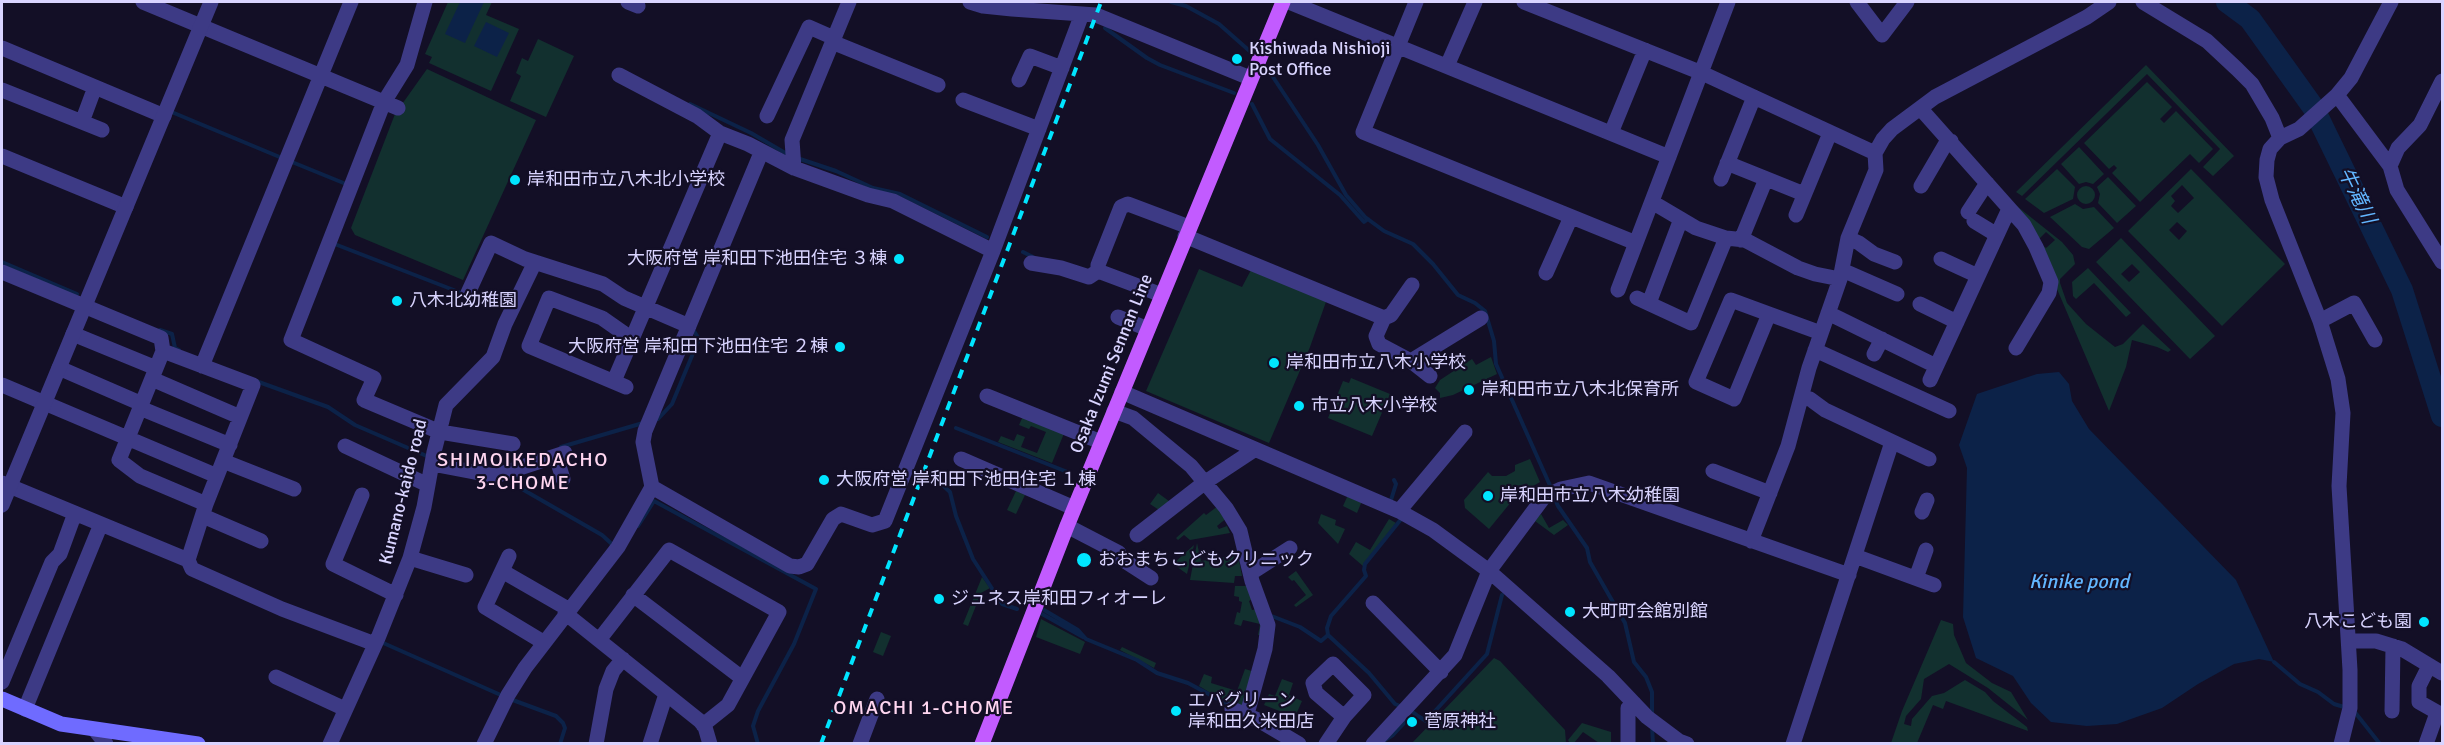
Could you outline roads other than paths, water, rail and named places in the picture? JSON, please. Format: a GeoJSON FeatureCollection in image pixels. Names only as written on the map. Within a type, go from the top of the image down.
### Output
{"type":"FeatureCollection","features":[{"type":"Feature","properties":{"kind":"main road","name":"Osaka Izumi Sennan Line"},"geometry":{"type":"LineString","coordinates":[[982,744],[1066,526],[1283,2]]}},
{"type":"Feature","properties":{"kind":"main road"},"geometry":{"type":"LineString","coordinates":[[2,699],[61,724],[198,744]]}},
{"type":"Feature","properties":{"kind":"street"},"geometry":{"type":"LineString","coordinates":[[143,2],[391,105]]}},
{"type":"Feature","properties":{"kind":"street"},"geometry":{"type":"LineString","coordinates":[[2,505],[5,484],[59,368],[211,2]]}},
{"type":"Feature","properties":{"kind":"street"},"geometry":{"type":"LineString","coordinates":[[202,366],[351,2]]}},
{"type":"Feature","properties":{"kind":"street"},"geometry":{"type":"LineString","coordinates":[[425,2],[407,65],[291,340],[374,378],[364,400],[440,432],[513,444]]}},
{"type":"Feature","properties":{"kind":"street"},"geometry":{"type":"LineString","coordinates":[[794,168],[792,140],[849,2]]}},
{"type":"Feature","properties":{"kind":"street"},"geometry":{"type":"LineString","coordinates":[[970,2],[983,6],[1102,17],[1250,78]]}},
{"type":"Feature","properties":{"kind":"street"},"geometry":{"type":"LineString","coordinates":[[1289,2],[1669,157]]}},
{"type":"Feature","properties":{"kind":"street"},"geometry":{"type":"LineString","coordinates":[[1416,2],[1363,132],[1636,243]]}},
{"type":"Feature","properties":{"kind":"street"},"geometry":{"type":"LineString","coordinates":[[1447,66],[1475,2]]}},
{"type":"Feature","properties":{"kind":"street"},"geometry":{"type":"LineString","coordinates":[[1524,2],[1702,73],[1875,153]]}},
{"type":"Feature","properties":{"kind":"street"},"geometry":{"type":"LineString","coordinates":[[1618,290],[1728,2]]}},
{"type":"Feature","properties":{"kind":"street"},"geometry":{"type":"LineString","coordinates":[[1857,2],[1882,35],[1907,2]]}},
{"type":"Feature","properties":{"kind":"street"},"geometry":{"type":"LineString","coordinates":[[1751,541],[1788,446],[1791,415],[1801,398],[1841,276],[1848,238],[1876,170],[1875,153],[1892,129],[1935,97],[2087,17],[2109,2]]}},
{"type":"Feature","properties":{"kind":"street"},"geometry":{"type":"LineString","coordinates":[[2143,2],[2207,41],[2237,69],[2252,84],[2272,118],[2280,138]]}},
{"type":"Feature","properties":{"kind":"street"},"geometry":{"type":"LineString","coordinates":[[2341,744],[2350,708],[2350,641],[2339,486],[2343,413],[2338,379],[2320,321],[2272,200],[2266,177],[2267,160],[2270,149],[2280,138],[2299,129],[2334,98],[2351,78],[2391,2]]}},
{"type":"Feature","properties":{"kind":"street"},"geometry":{"type":"LineString","coordinates":[[652,487],[790,566],[799,567],[807,564],[833,519],[841,514],[872,525],[885,521],[993,251],[1082,14]]}},
{"type":"Feature","properties":{"kind":"street"},"geometry":{"type":"LineString","coordinates":[[766,116],[809,27],[833,40],[938,85]]}},
{"type":"Feature","properties":{"kind":"street"},"geometry":{"type":"LineString","coordinates":[[2,48],[164,116]]}},
{"type":"Feature","properties":{"kind":"street"},"geometry":{"type":"LineString","coordinates":[[1611,133],[1645,51]]}},
{"type":"Feature","properties":{"kind":"street"},"geometry":{"type":"LineString","coordinates":[[1019,80],[1030,56],[1062,69]]}},
{"type":"Feature","properties":{"kind":"street"},"geometry":{"type":"LineString","coordinates":[[619,75],[697,116],[720,133],[748,144],[761,153],[794,168],[868,195],[893,201],[993,251]]}},
{"type":"Feature","properties":{"kind":"street"},"geometry":{"type":"LineString","coordinates":[[2390,166],[2398,148],[2420,125],[2442,81]]}},
{"type":"Feature","properties":{"kind":"street"},"geometry":{"type":"LineString","coordinates":[[82,122],[95,87]]}},
{"type":"Feature","properties":{"kind":"street"},"geometry":{"type":"LineString","coordinates":[[2,90],[102,130]]}},
{"type":"Feature","properties":{"kind":"street"},"geometry":{"type":"LineString","coordinates":[[1721,179],[1754,97]]}},
{"type":"Feature","properties":{"kind":"street"},"geometry":{"type":"LineString","coordinates":[[2334,98],[2390,166],[2397,190],[2442,262]]}},
{"type":"Feature","properties":{"kind":"street"},"geometry":{"type":"LineString","coordinates":[[963,100],[1039,129]]}},
{"type":"Feature","properties":{"kind":"street"},"geometry":{"type":"LineString","coordinates":[[1920,108],[2028,232],[2051,282],[2049,293],[2016,348]]}},
{"type":"Feature","properties":{"kind":"street"},"geometry":{"type":"LineString","coordinates":[[632,339],[602,318],[549,298],[529,346],[620,384],[632,339],[720,133]]}},
{"type":"Feature","properties":{"kind":"street"},"geometry":{"type":"LineString","coordinates":[[1796,215],[1830,133]]}},
{"type":"Feature","properties":{"kind":"street"},"geometry":{"type":"LineString","coordinates":[[1921,186],[1946,145],[1951,141]]}},
{"type":"Feature","properties":{"kind":"street"},"geometry":{"type":"LineString","coordinates":[[484,744],[508,695],[566,611],[618,547],[652,487],[643,442],[761,153]]}},
{"type":"Feature","properties":{"kind":"street"},"geometry":{"type":"LineString","coordinates":[[2,156],[126,207]]}},
{"type":"Feature","properties":{"kind":"street"},"geometry":{"type":"LineString","coordinates":[[1727,163],[1804,194]]}},
{"type":"Feature","properties":{"kind":"street"},"geometry":{"type":"LineString","coordinates":[[1681,219],[1643,301],[1691,323],[1766,179]]}},
{"type":"Feature","properties":{"kind":"street"},"geometry":{"type":"LineString","coordinates":[[1987,183],[1971,216],[1997,235]]}},
{"type":"Feature","properties":{"kind":"street"},"geometry":{"type":"LineString","coordinates":[[1652,201],[1696,228],[1760,246],[1798,268],[1815,274],[1841,276],[1849,273],[1897,294]]}},
{"type":"Feature","properties":{"kind":"street"},"geometry":{"type":"LineString","coordinates":[[1098,271],[1098,265],[1121,207],[1128,204],[1384,318]]}},
{"type":"Feature","properties":{"kind":"street"},"geometry":{"type":"LineString","coordinates":[[1828,313],[1882,339],[1933,373],[2008,209]]}},
{"type":"Feature","properties":{"kind":"street"},"geometry":{"type":"LineString","coordinates":[[1546,273],[1571,217]]}},
{"type":"Feature","properties":{"kind":"street"},"geometry":{"type":"LineString","coordinates":[[1848,238],[1874,254],[1895,262]]}},
{"type":"Feature","properties":{"kind":"street"},"geometry":{"type":"LineString","coordinates":[[468,293],[491,243],[535,262],[603,284],[624,297],[689,326]]}},
{"type":"Feature","properties":{"kind":"street"},"geometry":{"type":"LineString","coordinates":[[1941,259],[1978,276]]}},
{"type":"Feature","properties":{"kind":"street","name":"Kumano-kaido road"},"geometry":{"type":"LineString","coordinates":[[330,744],[396,596],[410,558],[446,405],[493,357],[505,324],[535,262]]}},
{"type":"Feature","properties":{"kind":"street"},"geometry":{"type":"LineString","coordinates":[[1031,263],[1061,267],[1089,277],[1098,271]]}},
{"type":"Feature","properties":{"kind":"street"},"geometry":{"type":"LineString","coordinates":[[1098,271],[1162,295]]}},
{"type":"Feature","properties":{"kind":"street"},"geometry":{"type":"LineString","coordinates":[[2,272],[161,338],[164,351],[119,460],[140,476],[261,541]]}},
{"type":"Feature","properties":{"kind":"street"},"geometry":{"type":"LineString","coordinates":[[1412,285],[1391,315],[1384,318],[1376,336],[1379,344],[1411,361],[1430,376]]}},
{"type":"Feature","properties":{"kind":"street"},"geometry":{"type":"LineString","coordinates":[[1769,314],[1734,399],[1696,382],[1731,300],[1821,333]]}},
{"type":"Feature","properties":{"kind":"street"},"geometry":{"type":"LineString","coordinates":[[2320,321],[2354,303],[2375,340]]}},
{"type":"Feature","properties":{"kind":"street"},"geometry":{"type":"LineString","coordinates":[[1920,304],[1957,322]]}},
{"type":"Feature","properties":{"kind":"street"},"geometry":{"type":"LineString","coordinates":[[1118,317],[1148,329]]}},
{"type":"Feature","properties":{"kind":"street"},"geometry":{"type":"LineString","coordinates":[[1411,361],[1481,318]]}},
{"type":"Feature","properties":{"kind":"street"},"geometry":{"type":"LineString","coordinates":[[73,334],[240,417]]}},
{"type":"Feature","properties":{"kind":"street"},"geometry":{"type":"LineString","coordinates":[[1874,354],[1882,339]]}},
{"type":"Feature","properties":{"kind":"street"},"geometry":{"type":"LineString","coordinates":[[1815,350],[1949,411]]}},
{"type":"Feature","properties":{"kind":"street"},"geometry":{"type":"LineString","coordinates":[[164,351],[253,385],[204,510],[188,560],[192,569],[282,609],[375,644]]}},
{"type":"Feature","properties":{"kind":"street"},"geometry":{"type":"LineString","coordinates":[[59,368],[230,445]]}},
{"type":"Feature","properties":{"kind":"street"},"geometry":{"type":"LineString","coordinates":[[2,385],[217,476]]}},
{"type":"Feature","properties":{"kind":"street"},"geometry":{"type":"LineString","coordinates":[[1122,392],[1399,512],[1433,530],[1489,571],[1608,676],[1652,720],[1687,744]]}},
{"type":"Feature","properties":{"kind":"street"},"geometry":{"type":"LineString","coordinates":[[1801,398],[1810,399],[1825,410],[1867,423],[1892,441],[1914,445],[1929,459]]}},
{"type":"Feature","properties":{"kind":"street"},"geometry":{"type":"LineString","coordinates":[[990,401],[1043,413],[1101,442]]}},
{"type":"Feature","properties":{"kind":"street"},"geometry":{"type":"LineString","coordinates":[[1114,411],[1133,418],[1191,466],[1226,508],[1240,531],[1268,625],[1265,648],[1247,714]]}},
{"type":"Feature","properties":{"kind":"street"},"geometry":{"type":"LineString","coordinates":[[1399,512],[1444,467],[1450,440],[1465,432]]}},
{"type":"Feature","properties":{"kind":"street"},"geometry":{"type":"LineString","coordinates":[[1792,744],[1892,441]]}},
{"type":"Feature","properties":{"kind":"street"},"geometry":{"type":"LineString","coordinates":[[345,446],[428,485]]}},
{"type":"Feature","properties":{"kind":"street"},"geometry":{"type":"LineString","coordinates":[[1137,535],[1204,483],[1254,450]]}},
{"type":"Feature","properties":{"kind":"street"},"geometry":{"type":"LineString","coordinates":[[432,464],[495,482],[560,454],[563,480]]}},
{"type":"Feature","properties":{"kind":"street"},"geometry":{"type":"LineString","coordinates":[[961,459],[1074,508]]}},
{"type":"Feature","properties":{"kind":"street"},"geometry":{"type":"LineString","coordinates":[[223,461],[294,489]]}},
{"type":"Feature","properties":{"kind":"street"},"geometry":{"type":"LineString","coordinates":[[1713,471],[1770,493]]}},
{"type":"Feature","properties":{"kind":"street"},"geometry":{"type":"LineString","coordinates":[[1373,744],[1455,655],[1489,571],[1544,497],[1554,492],[1589,483],[1849,574]]}},
{"type":"Feature","properties":{"kind":"street"},"geometry":{"type":"LineString","coordinates":[[5,484],[188,560]]}},
{"type":"Feature","properties":{"kind":"street"},"geometry":{"type":"LineString","coordinates":[[362,495],[333,564],[396,596]]}},
{"type":"Feature","properties":{"kind":"street"},"geometry":{"type":"LineString","coordinates":[[2,682],[52,562],[60,554],[75,513]]}},
{"type":"Feature","properties":{"kind":"street"},"geometry":{"type":"LineString","coordinates":[[25,709],[101,524]]}},
{"type":"Feature","properties":{"kind":"street"},"geometry":{"type":"LineString","coordinates":[[1066,526],[1119,553],[1120,558],[1151,578]]}},
{"type":"Feature","properties":{"kind":"street"},"geometry":{"type":"LineString","coordinates":[[1251,573],[1290,548]]}},
{"type":"Feature","properties":{"kind":"street"},"geometry":{"type":"LineString","coordinates":[[598,640],[669,550],[780,612],[728,705],[704,725]]}},
{"type":"Feature","properties":{"kind":"street"},"geometry":{"type":"LineString","coordinates":[[1916,578],[1926,550]]}},
{"type":"Feature","properties":{"kind":"street"},"geometry":{"type":"LineString","coordinates":[[509,556],[485,607],[543,642]]}},
{"type":"Feature","properties":{"kind":"street"},"geometry":{"type":"LineString","coordinates":[[1855,556],[1934,585]]}},
{"type":"Feature","properties":{"kind":"street"},"geometry":{"type":"LineString","coordinates":[[410,558],[458,568]]}},
{"type":"Feature","properties":{"kind":"street"},"geometry":{"type":"LineString","coordinates":[[502,571],[566,611],[598,640],[704,725],[710,744]]}},
{"type":"Feature","properties":{"kind":"street"},"geometry":{"type":"LineString","coordinates":[[633,595],[742,678]]}},
{"type":"Feature","properties":{"kind":"street"},"geometry":{"type":"LineString","coordinates":[[1372,603],[1441,672]]}},
{"type":"Feature","properties":{"kind":"street"},"geometry":{"type":"LineString","coordinates":[[2350,641],[2376,641],[2402,648],[2436,669],[2419,686],[2419,702],[2440,714],[2426,744]]}},
{"type":"Feature","properties":{"kind":"street"},"geometry":{"type":"LineString","coordinates":[[2392,711],[2393,646]]}},
{"type":"Feature","properties":{"kind":"street"},"geometry":{"type":"LineString","coordinates":[[596,744],[606,689],[613,671],[622,659]]}},
{"type":"Feature","properties":{"kind":"street"},"geometry":{"type":"LineString","coordinates":[[276,678],[345,709]]}},
{"type":"Feature","properties":{"kind":"street"},"geometry":{"type":"LineString","coordinates":[[650,744],[666,694]]}},
{"type":"Feature","properties":{"kind":"street"},"geometry":{"type":"LineString","coordinates":[[860,744],[878,699]]}},
{"type":"Feature","properties":{"kind":"street"},"geometry":{"type":"LineString","coordinates":[[1628,744],[1628,708],[1634,703]]}},
{"type":"Feature","properties":{"kind":"street"},"geometry":{"type":"LineString","coordinates":[[1232,709],[1247,714],[1299,744]]}},
{"type":"Feature","properties":{"kind":"street"},"geometry":{"type":"LineString","coordinates":[[1326,744],[1344,717]]}},
{"type":"Feature","properties":{"kind":"street"},"geometry":{"type":"LineString","coordinates":[[95,730],[106,744]]}},
{"type":"Feature","properties":{"kind":"water"},"geometry":{"type":"Polygon","coordinates":[[[460,2],[484,2],[465,43],[445,34],[460,2]]]}},
{"type":"Feature","properties":{"kind":"water"},"geometry":{"type":"Polygon","coordinates":[[[486,22],[509,33],[497,57],[474,46],[486,22]]]}},
{"type":"Feature","properties":{"kind":"water","name":"Kinike pond"},"geometry":{"type":"Polygon","coordinates":[[[2059,372],[2069,384],[2072,401],[2089,429],[2236,580],[2274,662],[2259,659],[2234,664],[2162,708],[2117,724],[2087,726],[2051,722],[2031,703],[2013,676],[1976,658],[1963,617],[1967,468],[1959,445],[1977,394],[2037,374],[2059,372]]]}},
{"type":"Feature","properties":{"kind":"waterway"},"geometry":{"type":"LineString","coordinates":[[1171,2],[1186,6],[1219,24],[1253,54]]}},
{"type":"Feature","properties":{"kind":"waterway","name":"牛滝川"},"geometry":{"type":"LineString","coordinates":[[2227,2],[2250,19],[2313,107],[2402,290],[2442,416]]}},
{"type":"Feature","properties":{"kind":"waterway"},"geometry":{"type":"LineString","coordinates":[[1105,28],[1160,65],[1234,93]]}},
{"type":"Feature","properties":{"kind":"waterway"},"geometry":{"type":"LineString","coordinates":[[1267,68],[1318,145],[1346,195],[1365,217],[1384,231],[1413,244],[1458,295],[1485,311],[1494,341],[1496,364],[1552,490]]}},
{"type":"Feature","properties":{"kind":"waterway"},"geometry":{"type":"LineString","coordinates":[[690,104],[751,133],[787,154]]}},
{"type":"Feature","properties":{"kind":"waterway"},"geometry":{"type":"LineString","coordinates":[[1252,104],[1270,139],[1340,195],[1364,222],[1368,219]]}},
{"type":"Feature","properties":{"kind":"waterway"},"geometry":{"type":"LineString","coordinates":[[174,113],[282,158]]}},
{"type":"Feature","properties":{"kind":"waterway"},"geometry":{"type":"LineString","coordinates":[[797,158],[836,171],[873,188],[900,194],[987,237]]}},
{"type":"Feature","properties":{"kind":"waterway"},"geometry":{"type":"LineString","coordinates":[[292,162],[346,184]]}},
{"type":"Feature","properties":{"kind":"waterway"},"geometry":{"type":"LineString","coordinates":[[332,243],[464,294]]}},
{"type":"Feature","properties":{"kind":"waterway"},"geometry":{"type":"LineString","coordinates":[[1023,252],[1033,257]]}},
{"type":"Feature","properties":{"kind":"waterway"},"geometry":{"type":"LineString","coordinates":[[2,262],[77,294]]}},
{"type":"Feature","properties":{"kind":"waterway"},"geometry":{"type":"LineString","coordinates":[[160,330],[172,334],[175,348],[179,350]]}},
{"type":"Feature","properties":{"kind":"waterway"},"geometry":{"type":"LineString","coordinates":[[653,420],[658,419],[672,404],[699,339],[694,331]]}},
{"type":"Feature","properties":{"kind":"waterway"},"geometry":{"type":"LineString","coordinates":[[256,381],[328,407],[355,425],[429,457]]}},
{"type":"Feature","properties":{"kind":"waterway"},"geometry":{"type":"LineString","coordinates":[[561,447],[643,423]]}},
{"type":"Feature","properties":{"kind":"waterway"},"geometry":{"type":"LineString","coordinates":[[956,428],[1070,473]]}},
{"type":"Feature","properties":{"kind":"waterway"},"geometry":{"type":"LineString","coordinates":[[516,474],[522,489],[602,535],[614,546]]}},
{"type":"Feature","properties":{"kind":"waterway"},"geometry":{"type":"LineString","coordinates":[[936,479],[950,492],[956,516],[973,559],[1002,604],[1017,609]]}},
{"type":"Feature","properties":{"kind":"waterway"},"geometry":{"type":"LineString","coordinates":[[1391,500],[1396,484],[1394,480]]}},
{"type":"Feature","properties":{"kind":"waterway"},"geometry":{"type":"LineString","coordinates":[[1554,497],[1587,548],[1590,562],[1625,623],[1634,662],[1646,677],[1652,692],[1652,716]]}},
{"type":"Feature","properties":{"kind":"waterway"},"geometry":{"type":"LineString","coordinates":[[638,526],[654,501],[816,589],[794,644],[758,711],[753,726],[758,744]]}},
{"type":"Feature","properties":{"kind":"waterway"},"geometry":{"type":"LineString","coordinates":[[1400,518],[1402,518],[1365,564],[1366,576],[1331,616],[1327,628],[1328,635],[1369,673],[1395,704],[1403,707]]}},
{"type":"Feature","properties":{"kind":"waterway"},"geometry":{"type":"LineString","coordinates":[[1418,716],[1426,721],[1487,654],[1502,595]]}},
{"type":"Feature","properties":{"kind":"waterway"},"geometry":{"type":"LineString","coordinates":[[1044,610],[1078,630],[1086,639],[1137,660],[1157,673],[1188,683],[1231,706]]}},
{"type":"Feature","properties":{"kind":"waterway"},"geometry":{"type":"LineString","coordinates":[[1042,614],[1083,637]]}},
{"type":"Feature","properties":{"kind":"waterway"},"geometry":{"type":"LineString","coordinates":[[1269,615],[1300,627],[1321,641],[1328,635]]}},
{"type":"Feature","properties":{"kind":"waterway"},"geometry":{"type":"LineString","coordinates":[[381,642],[503,696]]}},
{"type":"Feature","properties":{"kind":"waterway"},"geometry":{"type":"LineString","coordinates":[[2274,662],[2300,684],[2318,692],[2334,704],[2344,707]]}},
{"type":"Feature","properties":{"kind":"waterway"},"geometry":{"type":"LineString","coordinates":[[510,699],[556,716],[565,728],[560,744]]}},
{"type":"Feature","properties":{"kind":"waterway"},"geometry":{"type":"LineString","coordinates":[[1385,740],[1405,722],[1418,716],[1410,710]]}},
{"type":"Feature","properties":{"kind":"waterway"},"geometry":{"type":"LineString","coordinates":[[2354,711],[2380,744]]}},
{"type":"Feature","properties":{"kind":"waterway"},"geometry":{"type":"LineString","coordinates":[[1652,726],[1653,744]]}},
{"type":"Feature","properties":{"kind":"railway"},"geometry":{"type":"LineString","coordinates":[[821,744],[1101,2]]}},
{"type":"Feature","properties":{"kind":"place","name":"Kishiwada Nishioji Post Office"},"geometry":{"type":"Point","coordinates":[1237,59]}},
{"type":"Feature","properties":{"kind":"place","name":"岸和田市立八木北小学校"},"geometry":{"type":"Point","coordinates":[515,180]}},
{"type":"Feature","properties":{"kind":"place","name":"大阪府営 岸和田下池田住宅 ３棟"},"geometry":{"type":"Point","coordinates":[899,259]}},
{"type":"Feature","properties":{"kind":"place","name":"八木北幼稚園"},"geometry":{"type":"Point","coordinates":[397,301]}},
{"type":"Feature","properties":{"kind":"place","name":"大阪府営 岸和田下池田住宅 ２棟"},"geometry":{"type":"Point","coordinates":[840,347]}},
{"type":"Feature","properties":{"kind":"place","name":"岸和田市立八木小学校"},"geometry":{"type":"Point","coordinates":[1274,363]}},
{"type":"Feature","properties":{"kind":"place","name":"岸和田市立八木北保育所"},"geometry":{"type":"Point","coordinates":[1469,390]}},
{"type":"Feature","properties":{"kind":"place","name":"市立八木小学校"},"geometry":{"type":"Point","coordinates":[1299,406]}},
{"type":"Feature","properties":{"kind":"place","name":"大阪府営 岸和田下池田住宅 １棟"},"geometry":{"type":"Point","coordinates":[824,480]}},
{"type":"Feature","properties":{"kind":"place","name":"岸和田市立八木幼稚園"},"geometry":{"type":"Point","coordinates":[1488,496]}},
{"type":"Feature","properties":{"kind":"place","name":"おおまちこどもクリニック"},"geometry":{"type":"Point","coordinates":[1084,560]}},
{"type":"Feature","properties":{"kind":"place","name":"ジュネス岸和田フィオーレ"},"geometry":{"type":"Point","coordinates":[939,599]}},
{"type":"Feature","properties":{"kind":"place","name":"大町町会館別館"},"geometry":{"type":"Point","coordinates":[1570,612]}},
{"type":"Feature","properties":{"kind":"place","name":"八木こども園"},"geometry":{"type":"Point","coordinates":[2424,622]}},
{"type":"Feature","properties":{"kind":"place","name":"エバグリーン 岸和田久米田店"},"geometry":{"type":"Point","coordinates":[1176,711]}},
{"type":"Feature","properties":{"kind":"place","name":"菅原神社"},"geometry":{"type":"Point","coordinates":[1412,722]}},
{"type":"Feature","properties":{"kind":"district","name":"SHIMOIKEDACHO 3-CHOME"},"geometry":{"type":"Point","coordinates":[523,472]}},
{"type":"Feature","properties":{"kind":"district","name":"OMACHI 1-CHOME"},"geometry":{"type":"Point","coordinates":[924,709]}}]}
